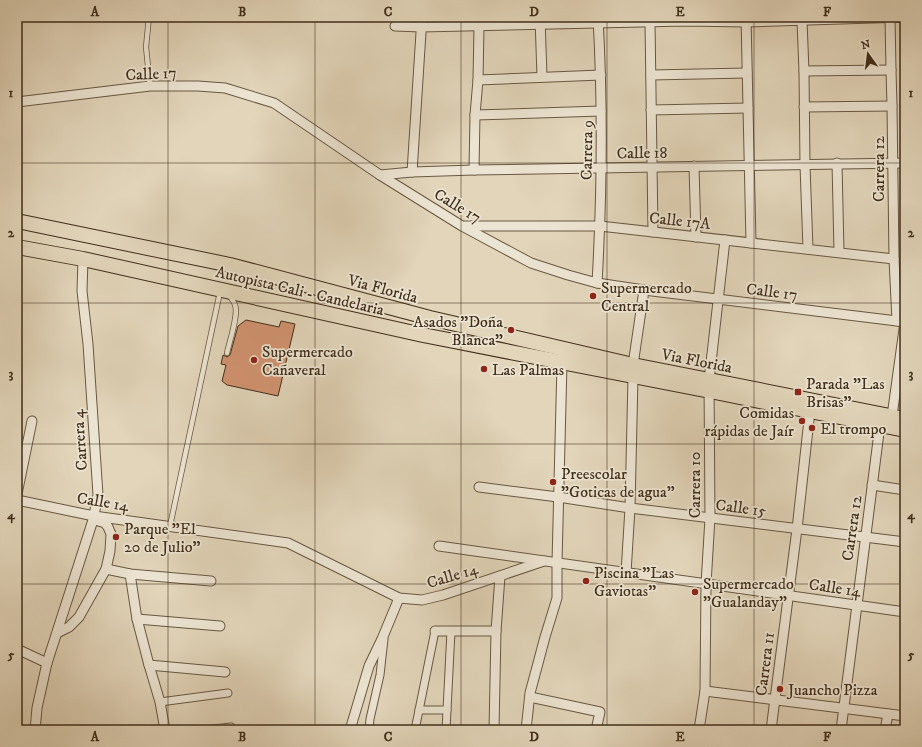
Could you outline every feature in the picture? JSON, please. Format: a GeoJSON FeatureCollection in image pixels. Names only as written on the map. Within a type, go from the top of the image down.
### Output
{"type":"FeatureCollection","features":[{"type":"Feature","properties":{"kind":"main road","name":"Via Florida"},"geometry":{"type":"LineString","coordinates":[[17,221],[230,265],[633,371]]}},
{"type":"Feature","properties":{"kind":"main road","name":"Autopista Cali - Candelaria"},"geometry":{"type":"LineString","coordinates":[[17,247],[83,259],[424,336],[562,362],[633,371],[710,385],[810,411],[905,430]]}},
{"type":"Feature","properties":{"kind":"main road","name":"Via Florida"},"geometry":{"type":"LineString","coordinates":[[710,385],[899,417]]}},
{"type":"Feature","properties":{"kind":"street"},"geometry":{"type":"LineString","coordinates":[[412,172],[422,17]]}},
{"type":"Feature","properties":{"kind":"street","name":"Carrera 12"},"geometry":{"type":"LineString","coordinates":[[890,17],[894,259],[902,322],[899,417]]}},
{"type":"Feature","properties":{"kind":"street"},"geometry":{"type":"LineString","coordinates":[[394,26],[479,26],[540,21],[598,20],[650,22],[686,19],[802,21],[833,18],[905,17]]}},
{"type":"Feature","properties":{"kind":"street","name":"Carrera 9"},"geometry":{"type":"LineString","coordinates":[[597,283],[600,226],[601,111],[598,20]]}},
{"type":"Feature","properties":{"kind":"street"},"geometry":{"type":"LineString","coordinates":[[746,20],[751,243]]}},
{"type":"Feature","properties":{"kind":"street"},"geometry":{"type":"LineString","coordinates":[[540,21],[542,77]]}},
{"type":"Feature","properties":{"kind":"street"},"geometry":{"type":"LineString","coordinates":[[802,21],[804,71],[804,165],[808,249]]}},
{"type":"Feature","properties":{"kind":"street"},"geometry":{"type":"LineString","coordinates":[[650,22],[653,232]]}},
{"type":"Feature","properties":{"kind":"street"},"geometry":{"type":"LineString","coordinates":[[474,170],[479,26]]}},
{"type":"Feature","properties":{"kind":"street"},"geometry":{"type":"LineString","coordinates":[[804,71],[891,70]]}},
{"type":"Feature","properties":{"kind":"street"},"geometry":{"type":"LineString","coordinates":[[651,75],[747,73]]}},
{"type":"Feature","properties":{"kind":"street"},"geometry":{"type":"LineString","coordinates":[[478,80],[600,75]]}},
{"type":"Feature","properties":{"kind":"street","name":"Calle 17"},"geometry":{"type":"LineString","coordinates":[[17,102],[150,86],[198,86],[225,88],[274,103],[380,175],[462,226],[531,263],[597,283],[719,300],[902,322]]}},
{"type":"Feature","properties":{"kind":"street"},"geometry":{"type":"LineString","coordinates":[[804,107],[892,106]]}},
{"type":"Feature","properties":{"kind":"street"},"geometry":{"type":"LineString","coordinates":[[652,110],[748,108]]}},
{"type":"Feature","properties":{"kind":"street"},"geometry":{"type":"LineString","coordinates":[[475,115],[601,111]]}},
{"type":"Feature","properties":{"kind":"street","name":"Calle 18"},"geometry":{"type":"LineString","coordinates":[[380,175],[412,172],[474,170],[905,163]]}},
{"type":"Feature","properties":{"kind":"street"},"geometry":{"type":"LineString","coordinates":[[837,164],[839,252]]}},
{"type":"Feature","properties":{"kind":"street"},"geometry":{"type":"LineString","coordinates":[[694,166],[696,237]]}},
{"type":"Feature","properties":{"kind":"street","name":"Calle 17A"},"geometry":{"type":"LineString","coordinates":[[462,226],[600,226],[894,259]]}},
{"type":"Feature","properties":{"kind":"street","name":"Carrera 10"},"geometry":{"type":"LineString","coordinates":[[698,730],[705,690],[706,584],[710,518],[710,385],[725,240]]}},
{"type":"Feature","properties":{"kind":"street","name":"Carrera 4"},"geometry":{"type":"LineString","coordinates":[[35,730],[37,708],[47,664],[94,518],[98,495],[88,344],[82,291],[83,259]]}},
{"type":"Feature","properties":{"kind":"street"},"geometry":{"type":"LineString","coordinates":[[626,573],[630,508],[633,371],[644,290]]}},
{"type":"Feature","properties":{"kind":"street"},"geometry":{"type":"LineString","coordinates":[[526,730],[530,697],[545,637],[557,598],[562,362]]}},
{"type":"Feature","properties":{"kind":"street","name":"Carrera 11"},"geometry":{"type":"LineString","coordinates":[[771,730],[797,529],[810,411]]}},
{"type":"Feature","properties":{"kind":"street"},"geometry":{"type":"LineString","coordinates":[[17,494],[32,421]]}},
{"type":"Feature","properties":{"kind":"street","name":"Carrera 12"},"geometry":{"type":"LineString","coordinates":[[841,730],[880,425]]}},
{"type":"Feature","properties":{"kind":"street"},"geometry":{"type":"LineString","coordinates":[[872,485],[905,490]]}},
{"type":"Feature","properties":{"kind":"street","name":"Calle 15"},"geometry":{"type":"LineString","coordinates":[[479,487],[630,508],[905,542]]}},
{"type":"Feature","properties":{"kind":"street","name":"Calle 14"},"geometry":{"type":"LineString","coordinates":[[17,500],[94,518],[170,526],[288,543],[399,598],[422,600],[443,595],[544,561],[905,612]]}},
{"type":"Feature","properties":{"kind":"street"},"geometry":{"type":"LineString","coordinates":[[57,633],[69,627],[79,617],[106,569],[110,551],[111,534],[105,523],[94,518]]}},
{"type":"Feature","properties":{"kind":"street"},"geometry":{"type":"LineString","coordinates":[[439,546],[544,561]]}},
{"type":"Feature","properties":{"kind":"street"},"geometry":{"type":"LineString","coordinates":[[106,569],[130,574],[211,581]]}},
{"type":"Feature","properties":{"kind":"street"},"geometry":{"type":"LineString","coordinates":[[130,574],[137,619],[160,702],[165,730]]}},
{"type":"Feature","properties":{"kind":"street"},"geometry":{"type":"LineString","coordinates":[[494,730],[496,631],[500,576]]}},
{"type":"Feature","properties":{"kind":"street"},"geometry":{"type":"LineString","coordinates":[[350,730],[369,666],[399,598]]}},
{"type":"Feature","properties":{"kind":"street"},"geometry":{"type":"LineString","coordinates":[[137,619],[220,626]]}},
{"type":"Feature","properties":{"kind":"street"},"geometry":{"type":"LineString","coordinates":[[415,730],[435,631],[496,631]]}},
{"type":"Feature","properties":{"kind":"street"},"geometry":{"type":"LineString","coordinates":[[446,730],[451,631]]}},
{"type":"Feature","properties":{"kind":"street"},"geometry":{"type":"LineString","coordinates":[[369,730],[380,675],[384,633]]}},
{"type":"Feature","properties":{"kind":"street"},"geometry":{"type":"LineString","coordinates":[[17,649],[47,664]]}},
{"type":"Feature","properties":{"kind":"street"},"geometry":{"type":"LineString","coordinates":[[149,665],[225,672]]}},
{"type":"Feature","properties":{"kind":"street"},"geometry":{"type":"LineString","coordinates":[[705,690],[905,716]]}},
{"type":"Feature","properties":{"kind":"street"},"geometry":{"type":"LineString","coordinates":[[160,702],[228,693]]}},
{"type":"Feature","properties":{"kind":"street"},"geometry":{"type":"LineString","coordinates":[[530,697],[600,712],[596,730]]}},
{"type":"Feature","properties":{"kind":"street"},"geometry":{"type":"LineString","coordinates":[[419,710],[447,710]]}},
{"type":"Feature","properties":{"kind":"street"},"geometry":{"type":"LineString","coordinates":[[885,730],[888,714]]}},
{"type":"Feature","properties":{"kind":"street"},"geometry":{"type":"LineString","coordinates":[[205,730],[231,727]]}},
{"type":"Feature","properties":{"kind":"lane"},"geometry":{"type":"LineString","coordinates":[[149,17],[146,47],[150,86]]}},
{"type":"Feature","properties":{"kind":"lane"},"geometry":{"type":"LineString","coordinates":[[170,526],[224,291],[230,296],[236,309],[236,315],[227,353]]}},
{"type":"Feature","properties":{"kind":"building","name":"Supermercado Cañaveral"},"geometry":{"type":"Polygon","coordinates":[[[246,320],[279,327],[281,321],[295,324],[278,396],[227,385],[222,381],[226,365],[221,364],[223,355],[227,357],[230,355],[238,326],[246,320]]]}},
{"type":"Feature","properties":{"kind":"place","name":"Supermercado Central"},"geometry":{"type":"Point","coordinates":[593,296]}},
{"type":"Feature","properties":{"kind":"place","name":"Asados \"Doña Blanca\""},"geometry":{"type":"Point","coordinates":[511,330]}},
{"type":"Feature","properties":{"kind":"place","name":"Supermercado Cañaveral"},"geometry":{"type":"Point","coordinates":[254,360]}},
{"type":"Feature","properties":{"kind":"place","name":"Las Palmas"},"geometry":{"type":"Point","coordinates":[484,369]}},
{"type":"Feature","properties":{"kind":"place","name":"Parada \"Las Brisas\""},"geometry":{"type":"Point","coordinates":[798,392]}},
{"type":"Feature","properties":{"kind":"place","name":"Comidas rápidas de Jaír"},"geometry":{"type":"Point","coordinates":[802,421]}},
{"type":"Feature","properties":{"kind":"place","name":"El trompo"},"geometry":{"type":"Point","coordinates":[812,428]}},
{"type":"Feature","properties":{"kind":"place","name":"Preescolar \"Goticas de agua\""},"geometry":{"type":"Point","coordinates":[553,482]}},
{"type":"Feature","properties":{"kind":"place","name":"Parque \"El 20 de Julio\""},"geometry":{"type":"Point","coordinates":[116,537]}},
{"type":"Feature","properties":{"kind":"place","name":"Piscina \"Las Gaviotas\""},"geometry":{"type":"Point","coordinates":[586,581]}},
{"type":"Feature","properties":{"kind":"place","name":"Supermercado \"Gualanday\""},"geometry":{"type":"Point","coordinates":[695,592]}},
{"type":"Feature","properties":{"kind":"place","name":"Juancho Pizza"},"geometry":{"type":"Point","coordinates":[780,689]}}]}
